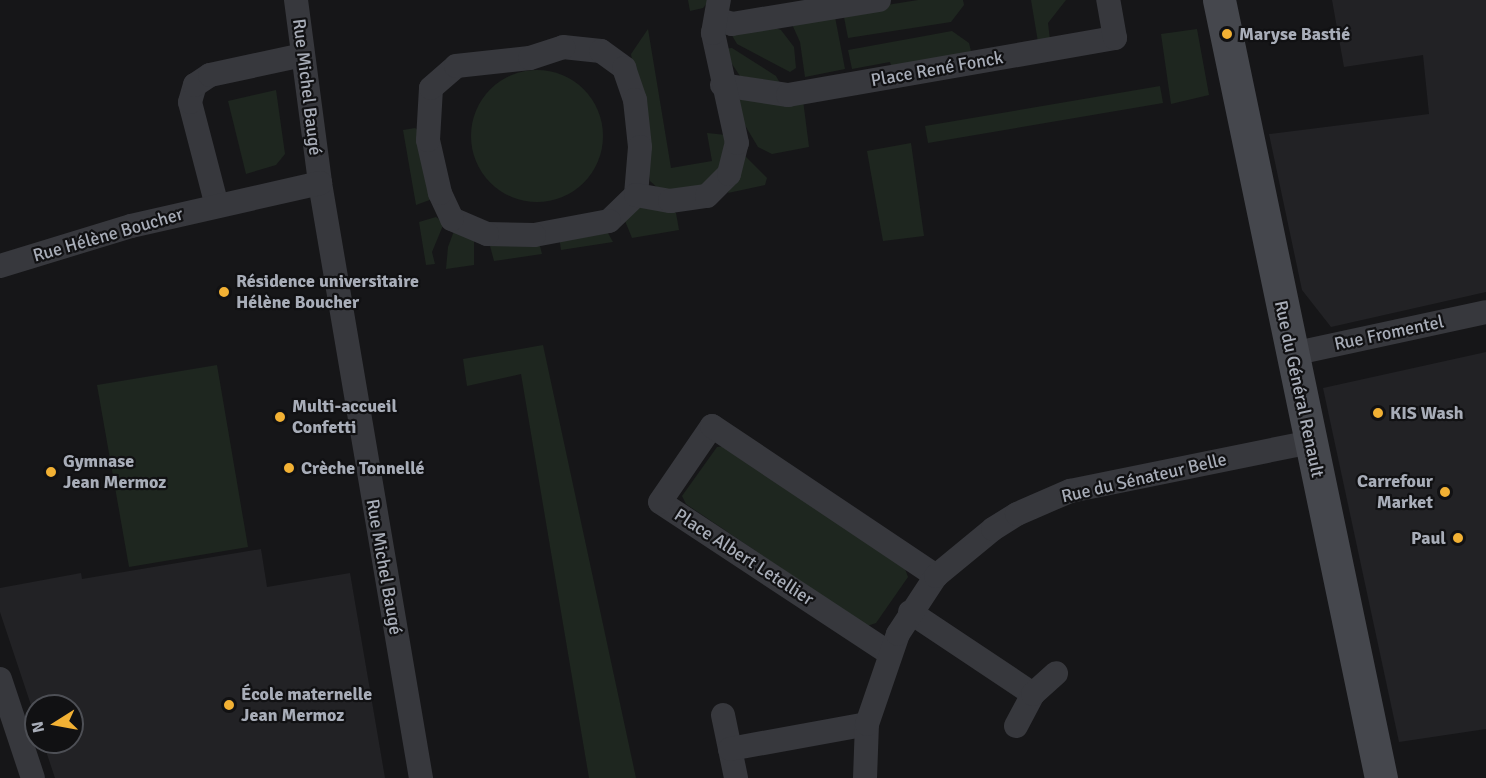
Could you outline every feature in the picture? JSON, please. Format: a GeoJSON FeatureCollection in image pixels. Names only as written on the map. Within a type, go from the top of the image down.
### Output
{"type":"FeatureCollection","features":[{"type":"Feature","properties":{"kind":"street","name":"Rue Michel Baugé"},"geometry":{"type":"LineString","coordinates":[[296,0],[320,183],[420,778]]}},
{"type":"Feature","properties":{"kind":"street"},"geometry":{"type":"LineString","coordinates":[[717,10],[732,24],[879,0]]}},
{"type":"Feature","properties":{"kind":"street","name":"Place René Fonck"},"geometry":{"type":"LineString","coordinates":[[722,85],[788,95],[1115,38],[1108,0]]}},
{"type":"Feature","properties":{"kind":"street","name":"Rue du Général Renault"},"geometry":{"type":"LineString","coordinates":[[1219,0],[1381,778]]}},
{"type":"Feature","properties":{"kind":"street"},"geometry":{"type":"LineString","coordinates":[[636,195],[670,201],[707,196],[729,174],[737,143],[722,85],[713,33],[717,10]]}},
{"type":"Feature","properties":{"kind":"street"},"geometry":{"type":"LineString","coordinates":[[563,47],[601,51],[624,68],[635,100],[640,147],[636,195],[609,221],[534,235],[487,234],[452,219],[440,193],[428,140],[431,88],[456,66],[530,58],[563,47]]}},
{"type":"Feature","properties":{"kind":"street"},"geometry":{"type":"LineString","coordinates":[[217,206],[190,102],[195,85],[210,75],[303,55]]}},
{"type":"Feature","properties":{"kind":"street","name":"Rue Hélène Boucher"},"geometry":{"type":"LineString","coordinates":[[0,266],[217,206],[320,183]]}},
{"type":"Feature","properties":{"kind":"street","name":"Rue Fromentel"},"geometry":{"type":"LineString","coordinates":[[1292,354],[1486,312]]}},
{"type":"Feature","properties":{"kind":"street","name":"Place Albert Letellier"},"geometry":{"type":"LineString","coordinates":[[889,653],[660,502],[711,426],[936,576]]}},
{"type":"Feature","properties":{"kind":"street","name":"Rue du Sénateur Belle"},"geometry":{"type":"LineString","coordinates":[[865,778],[867,724],[889,653],[910,612],[936,576],[1017,514],[1070,491],[1310,442]]}},
{"type":"Feature","properties":{"kind":"street"},"geometry":{"type":"LineString","coordinates":[[910,612],[1033,694]]}},
{"type":"Feature","properties":{"kind":"street"},"geometry":{"type":"LineString","coordinates":[[1016,726],[1033,694],[1056,673]]}},
{"type":"Feature","properties":{"kind":"street"},"geometry":{"type":"LineString","coordinates":[[0,679],[33,778]]}},
{"type":"Feature","properties":{"kind":"street"},"geometry":{"type":"LineString","coordinates":[[723,715],[736,778]]}},
{"type":"Feature","properties":{"kind":"street"},"geometry":{"type":"LineString","coordinates":[[730,749],[867,724]]}},
{"type":"Feature","properties":{"kind":"shaded area"},"geometry":{"type":"Polygon","coordinates":[[[688,0],[710,0],[703,8],[690,11],[688,0]]]}},
{"type":"Feature","properties":{"kind":"shaded area"},"geometry":{"type":"Polygon","coordinates":[[[918,0],[963,0],[964,5],[951,22],[848,38],[843,12],[918,0]]]}},
{"type":"Feature","properties":{"kind":"shaded area"},"geometry":{"type":"Polygon","coordinates":[[[1031,0],[1066,0],[1048,23],[1050,40],[1038,42],[1031,0]]]}},
{"type":"Feature","properties":{"kind":"shaded area"},"geometry":{"type":"Polygon","coordinates":[[[1332,0],[1486,0],[1486,292],[1331,327],[1302,290],[1269,134],[1429,114],[1423,55],[1344,67],[1332,0]]]}},
{"type":"Feature","properties":{"kind":"shaded area"},"geometry":{"type":"Polygon","coordinates":[[[835,17],[845,69],[805,77],[800,42],[791,22],[835,17]]]}},
{"type":"Feature","properties":{"kind":"shaded area"},"geometry":{"type":"Polygon","coordinates":[[[773,27],[781,30],[794,47],[796,68],[790,72],[737,44],[730,32],[773,27]]]}},
{"type":"Feature","properties":{"kind":"shaded area"},"geometry":{"type":"Polygon","coordinates":[[[648,29],[671,168],[712,161],[707,133],[726,135],[723,169],[703,191],[661,191],[650,181],[631,54],[648,29]]]}},
{"type":"Feature","properties":{"kind":"shaded area"},"geometry":{"type":"Polygon","coordinates":[[[1197,29],[1209,95],[1171,104],[1161,34],[1197,29]]]}},
{"type":"Feature","properties":{"kind":"shaded area"},"geometry":{"type":"Polygon","coordinates":[[[952,31],[969,43],[972,55],[892,69],[890,62],[852,69],[848,50],[952,31]]]}},
{"type":"Feature","properties":{"kind":"shaded area"},"geometry":{"type":"Polygon","coordinates":[[[732,48],[776,76],[780,83],[740,76],[722,49],[732,48]]]}},
{"type":"Feature","properties":{"kind":"shaded area"},"geometry":{"type":"Polygon","coordinates":[[[537,70],[562,75],[583,90],[598,111],[603,136],[598,161],[583,182],[562,197],[537,202],[512,197],[491,182],[476,161],[471,136],[476,111],[491,90],[512,75],[537,70]]]}},
{"type":"Feature","properties":{"kind":"shaded area"},"geometry":{"type":"Polygon","coordinates":[[[1160,86],[1163,103],[928,143],[925,126],[1160,86]]]}},
{"type":"Feature","properties":{"kind":"shaded area"},"geometry":{"type":"Polygon","coordinates":[[[276,90],[285,154],[276,165],[246,174],[228,101],[276,90]]]}},
{"type":"Feature","properties":{"kind":"shaded area"},"geometry":{"type":"Polygon","coordinates":[[[735,98],[803,100],[809,147],[772,154],[758,147],[734,107],[735,98]]]}},
{"type":"Feature","properties":{"kind":"shaded area"},"geometry":{"type":"Polygon","coordinates":[[[415,128],[420,131],[435,198],[416,205],[403,130],[415,128]]]}},
{"type":"Feature","properties":{"kind":"shaded area"},"geometry":{"type":"Polygon","coordinates":[[[911,143],[924,236],[883,241],[867,151],[911,143]]]}},
{"type":"Feature","properties":{"kind":"shaded area"},"geometry":{"type":"Polygon","coordinates":[[[745,156],[767,178],[765,185],[728,193],[745,156]]]}},
{"type":"Feature","properties":{"kind":"shaded area"},"geometry":{"type":"Polygon","coordinates":[[[664,206],[676,213],[679,230],[632,238],[623,216],[632,208],[664,206]]]}},
{"type":"Feature","properties":{"kind":"shaded area"},"geometry":{"type":"Polygon","coordinates":[[[436,217],[444,223],[432,252],[435,264],[426,265],[419,222],[436,217]]]}},
{"type":"Feature","properties":{"kind":"shaded area"},"geometry":{"type":"Polygon","coordinates":[[[604,226],[613,242],[561,250],[559,236],[604,226]]]}},
{"type":"Feature","properties":{"kind":"shaded area"},"geometry":{"type":"Polygon","coordinates":[[[454,231],[474,236],[474,265],[446,269],[448,247],[454,231]]]}},
{"type":"Feature","properties":{"kind":"shaded area"},"geometry":{"type":"Polygon","coordinates":[[[489,242],[539,242],[542,254],[494,261],[489,242]]]}},
{"type":"Feature","properties":{"kind":"shaded area"},"geometry":{"type":"Polygon","coordinates":[[[543,345],[636,778],[589,778],[521,374],[467,386],[463,359],[543,345]]]}},
{"type":"Feature","properties":{"kind":"shaded area"},"geometry":{"type":"Polygon","coordinates":[[[1486,352],[1486,729],[1399,742],[1323,388],[1486,352]]]}},
{"type":"Feature","properties":{"kind":"shaded area"},"geometry":{"type":"Polygon","coordinates":[[[217,365],[248,547],[129,567],[97,385],[217,365]]]}},
{"type":"Feature","properties":{"kind":"shaded area"},"geometry":{"type":"Polygon","coordinates":[[[725,446],[904,566],[908,577],[876,623],[867,626],[686,504],[682,496],[717,447],[725,446]]]}},
{"type":"Feature","properties":{"kind":"shaded area"},"geometry":{"type":"Polygon","coordinates":[[[261,549],[267,587],[350,573],[385,778],[55,778],[47,754],[84,754],[84,694],[27,694],[0,612],[0,588],[81,573],[82,579],[261,549]]]}},
{"type":"Feature","properties":{"kind":"place","name":"Maryse Bastié"},"geometry":{"type":"Point","coordinates":[1227,34]}},
{"type":"Feature","properties":{"kind":"place","name":"Résidence universitaire Hélène Boucher"},"geometry":{"type":"Point","coordinates":[224,292]}},
{"type":"Feature","properties":{"kind":"place","name":"KIS Wash"},"geometry":{"type":"Point","coordinates":[1378,413]}},
{"type":"Feature","properties":{"kind":"place","name":"Multi-accueil Confetti"},"geometry":{"type":"Point","coordinates":[280,417]}},
{"type":"Feature","properties":{"kind":"place","name":"Crèche Tonnellé"},"geometry":{"type":"Point","coordinates":[289,468]}},
{"type":"Feature","properties":{"kind":"place","name":"Gymnase Jean Mermoz"},"geometry":{"type":"Point","coordinates":[51,472]}},
{"type":"Feature","properties":{"kind":"place","name":"Carrefour Market"},"geometry":{"type":"Point","coordinates":[1445,492]}},
{"type":"Feature","properties":{"kind":"place","name":"Paul"},"geometry":{"type":"Point","coordinates":[1458,538]}},
{"type":"Feature","properties":{"kind":"place","name":"École maternelle Jean Mermoz"},"geometry":{"type":"Point","coordinates":[229,705]}}]}
